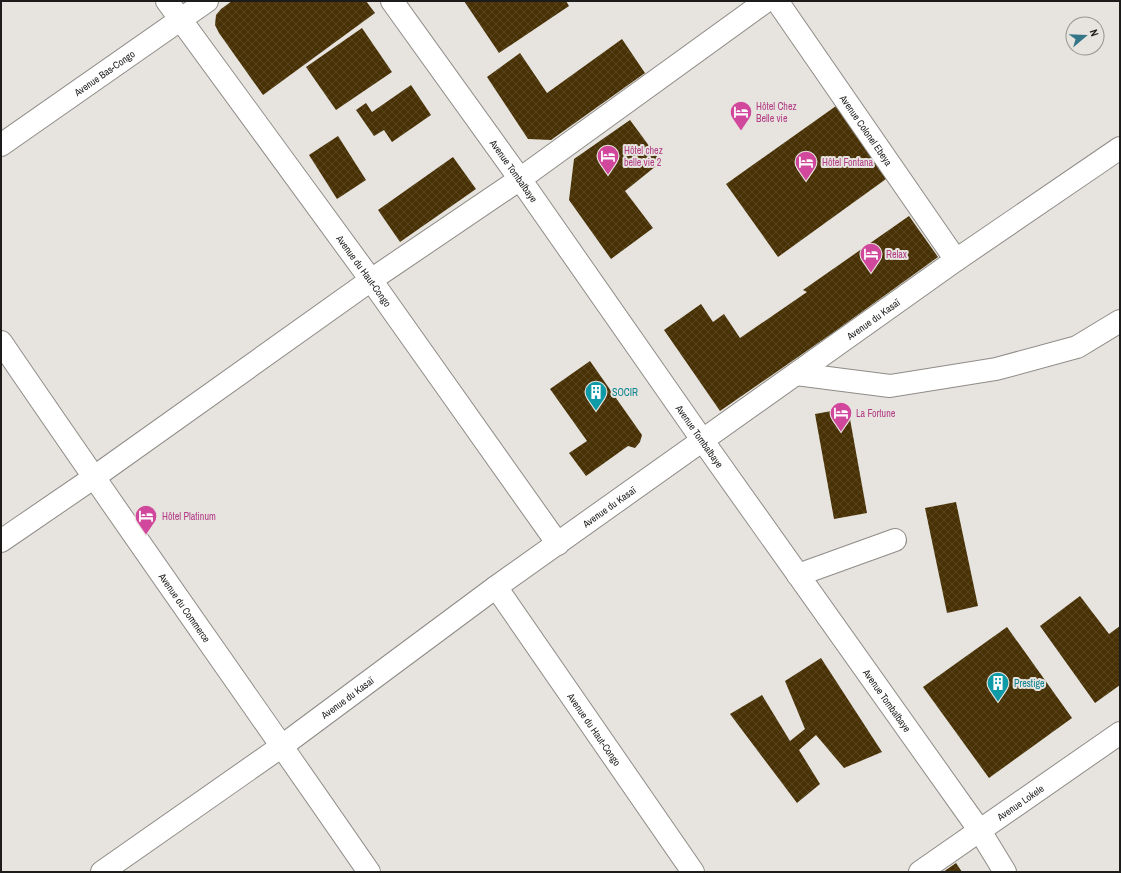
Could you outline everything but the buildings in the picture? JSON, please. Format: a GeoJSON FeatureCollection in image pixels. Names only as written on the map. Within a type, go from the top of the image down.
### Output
{"type":"FeatureCollection","features":[{"type":"Feature","properties":{"kind":"street","name":"Avenue du Haut-Congo"},"geometry":{"type":"LineString","coordinates":[[167,1],[371,280],[558,544]]}},
{"type":"Feature","properties":{"kind":"street","name":"Avenue Bas-Congo"},"geometry":{"type":"LineString","coordinates":[[1,145],[207,1]]}},
{"type":"Feature","properties":{"kind":"street","name":"Avenue Tombalbaye"},"geometry":{"type":"LineString","coordinates":[[392,1],[520,179],[703,441],[980,831],[1005,872]]}},
{"type":"Feature","properties":{"kind":"street"},"geometry":{"type":"LineString","coordinates":[[1,542],[371,280],[520,179],[766,1]]}},
{"type":"Feature","properties":{"kind":"street","name":"Avenue Colonel Ebeya"},"geometry":{"type":"LineString","coordinates":[[777,1],[956,260]]}},
{"type":"Feature","properties":{"kind":"street","name":"Avenue du Kasaï"},"geometry":{"type":"LineString","coordinates":[[102,872],[282,746],[496,587],[956,260],[1120,148]]}},
{"type":"Feature","properties":{"kind":"street"},"geometry":{"type":"LineString","coordinates":[[796,374],[890,386],[996,369],[1077,347],[1120,321]]}},
{"type":"Feature","properties":{"kind":"street","name":"Avenue du Commerce"},"geometry":{"type":"LineString","coordinates":[[1,342],[93,478],[369,872]]}},
{"type":"Feature","properties":{"kind":"street"},"geometry":{"type":"LineString","coordinates":[[798,575],[895,540]]}},
{"type":"Feature","properties":{"kind":"street","name":"Avenue du Haut-Congo"},"geometry":{"type":"LineString","coordinates":[[496,587],[693,872]]}},
{"type":"Feature","properties":{"kind":"street","name":"Avenue Lokele"},"geometry":{"type":"LineString","coordinates":[[920,872],[1120,733]]}},
{"type":"Feature","properties":{"kind":"place","name":"Hôtel Chez Belle vie"},"geometry":{"type":"Point","coordinates":[741,132]}},
{"type":"Feature","properties":{"kind":"place","name":"Hôtel chez belle vie 2"},"geometry":{"type":"Point","coordinates":[608,176]}},
{"type":"Feature","properties":{"kind":"place","name":"Hôtel Fontana"},"geometry":{"type":"Point","coordinates":[806,182]}},
{"type":"Feature","properties":{"kind":"place","name":"Relax"},"geometry":{"type":"Point","coordinates":[871,274]}},
{"type":"Feature","properties":{"kind":"place","name":"SOCIR"},"geometry":{"type":"Point","coordinates":[596,412]}},
{"type":"Feature","properties":{"kind":"place","name":"La Fortune"},"geometry":{"type":"Point","coordinates":[841,432]}},
{"type":"Feature","properties":{"kind":"place","name":"Hôtel Platinum"},"geometry":{"type":"Point","coordinates":[146,536]}},
{"type":"Feature","properties":{"kind":"place","name":"Prestige"},"geometry":{"type":"Point","coordinates":[998,702]}}]}
